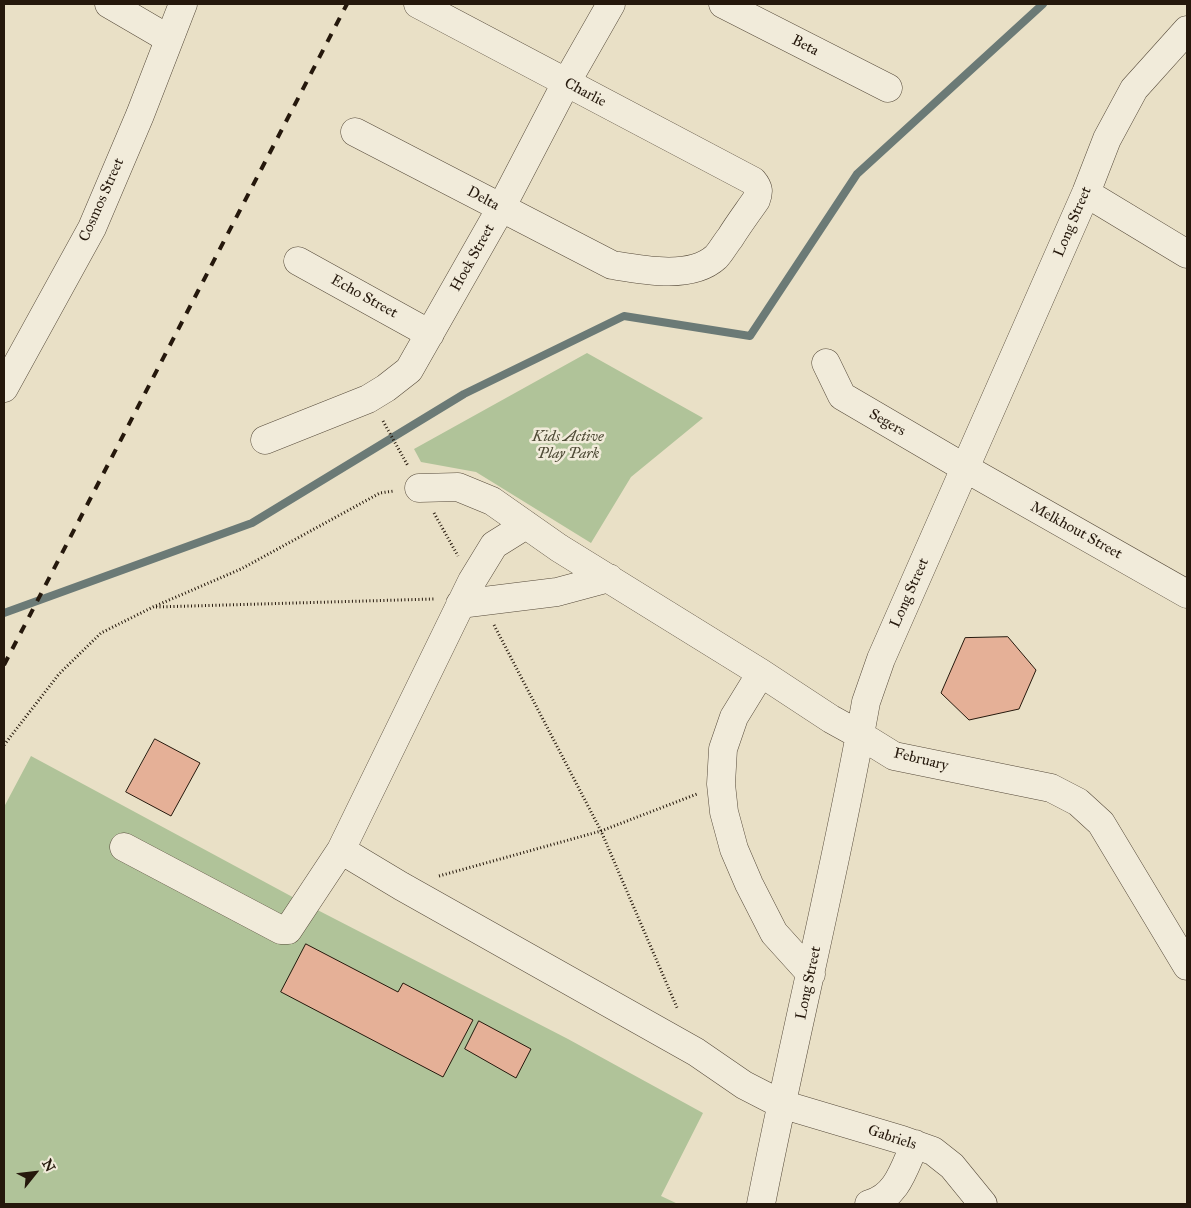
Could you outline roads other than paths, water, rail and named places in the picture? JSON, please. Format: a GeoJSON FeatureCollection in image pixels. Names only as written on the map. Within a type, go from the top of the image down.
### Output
{"type":"FeatureCollection","features":[{"type":"Feature","properties":{"kind":"street"},"geometry":{"type":"LineString","coordinates":[[109,4],[169,39]]}},
{"type":"Feature","properties":{"kind":"street","name":"Cosmos Street"},"geometry":{"type":"LineString","coordinates":[[4,388],[92,228],[140,115],[183,4]]}},
{"type":"Feature","properties":{"kind":"street","name":"Charlie"},"geometry":{"type":"LineString","coordinates":[[418,4],[754,181]]}},
{"type":"Feature","properties":{"kind":"street","name":"Hoek Street"},"geometry":{"type":"LineString","coordinates":[[265,440],[368,399],[409,370],[501,208],[566,83],[611,4]]}},
{"type":"Feature","properties":{"kind":"street","name":"Beta"},"geometry":{"type":"LineString","coordinates":[[723,4],[888,88]]}},
{"type":"Feature","properties":{"kind":"street","name":"Long Street"},"geometry":{"type":"LineString","coordinates":[[761,1204],[781,1104],[791,1068],[811,974],[866,702],[882,659],[1086,194],[1107,139],[1134,89],[1187,30]]}},
{"type":"Feature","properties":{"kind":"street","name":"Delta"},"geometry":{"type":"LineString","coordinates":[[356,132],[612,265],[645,271],[672,272],[696,267],[708,263],[717,256],[756,200],[758,187],[754,181]]}},
{"type":"Feature","properties":{"kind":"street"},"geometry":{"type":"LineString","coordinates":[[1086,194],[1187,254]]}},
{"type":"Feature","properties":{"kind":"street","name":"Echo Street"},"geometry":{"type":"LineString","coordinates":[[298,261],[430,334]]}},
{"type":"Feature","properties":{"kind":"street","name":"Segers"},"geometry":{"type":"LineString","coordinates":[[826,363],[842,396],[965,468]]}},
{"type":"Feature","properties":{"kind":"street","name":"Melkhout Street"},"geometry":{"type":"LineString","coordinates":[[965,468],[1187,594]]}},
{"type":"Feature","properties":{"kind":"street","name":"February"},"geometry":{"type":"LineString","coordinates":[[419,488],[458,487],[492,501],[560,548],[761,673],[831,719],[860,734],[894,756],[1051,788],[1078,802],[1101,823],[1187,966]]}},
{"type":"Feature","properties":{"kind":"street"},"geometry":{"type":"LineString","coordinates":[[124,847],[280,930],[284,931],[291,926],[341,850],[471,596],[494,545],[526,526]]}},
{"type":"Feature","properties":{"kind":"street"},"geometry":{"type":"LineString","coordinates":[[471,596],[556,592],[609,578]]}},
{"type":"Feature","properties":{"kind":"street"},"geometry":{"type":"LineString","coordinates":[[761,673],[734,717],[723,749],[721,784],[724,812],[734,849],[749,884],[774,933],[811,974]]}},
{"type":"Feature","properties":{"kind":"street","name":"Gabriels"},"geometry":{"type":"LineString","coordinates":[[341,850],[401,886],[696,1052],[744,1085],[781,1104],[933,1151],[952,1166],[983,1204]]}},
{"type":"Feature","properties":{"kind":"street"},"geometry":{"type":"LineString","coordinates":[[869,1204],[883,1199],[894,1189],[915,1144]]}},
{"type":"Feature","properties":{"kind":"waterway"},"geometry":{"type":"LineString","coordinates":[[4,613],[252,523],[464,394],[624,316],[750,336],[857,174],[1043,4]]}},
{"type":"Feature","properties":{"kind":"railway"},"geometry":{"type":"LineString","coordinates":[[4,665],[347,4]]}},
{"type":"Feature","properties":{"kind":"park label","name":"Kids Active Play Park"},"geometry":{"type":"Point","coordinates":[568,446]}}]}
